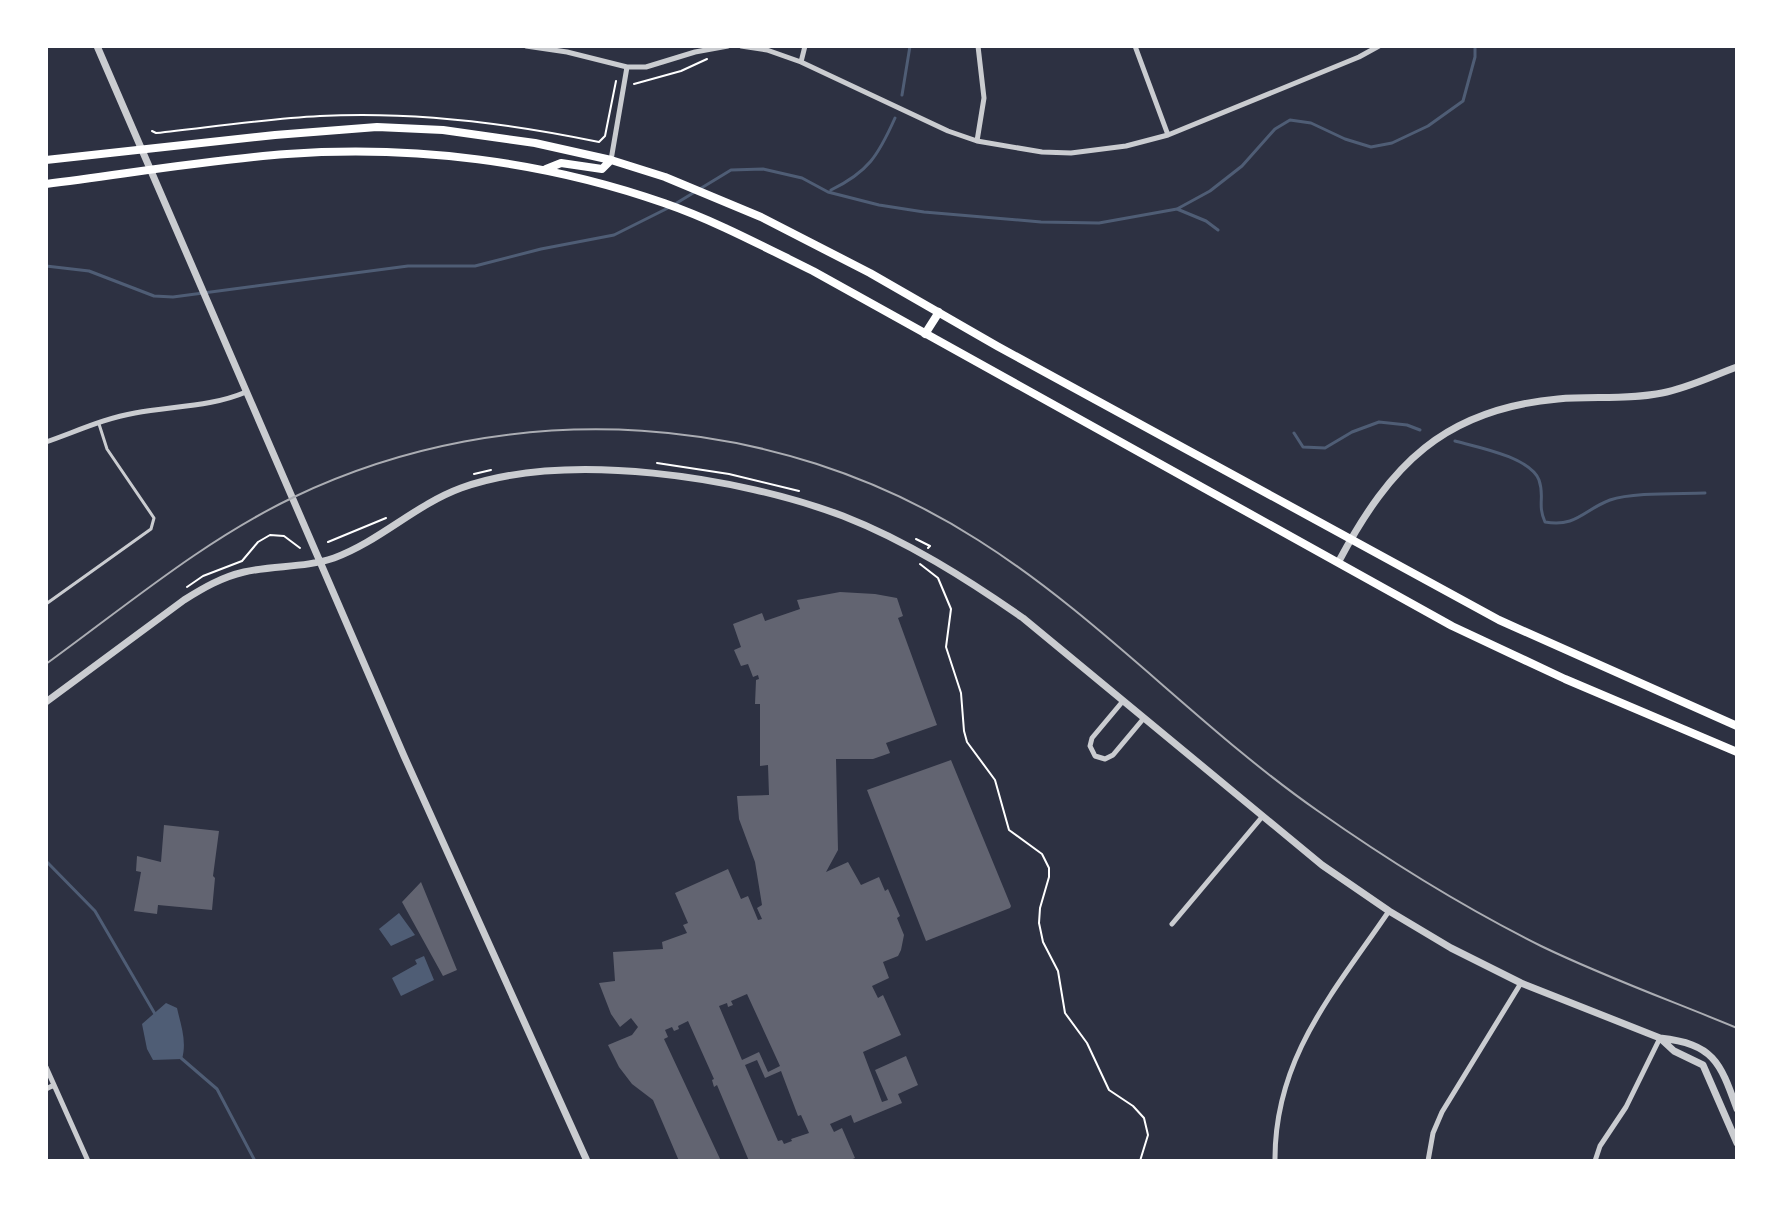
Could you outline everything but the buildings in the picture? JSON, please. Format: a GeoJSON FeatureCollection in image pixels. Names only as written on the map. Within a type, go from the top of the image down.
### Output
{"type":"FeatureCollection","features":[{"type":"Feature","properties":{"kind":"main road"},"geometry":{"type":"LineString","coordinates":[[46,160],[141,148],[377,127],[487,135],[626,164],[713,196],[785,229],[1499,620],[1737,726]]}},
{"type":"Feature","properties":{"kind":"main road"},"geometry":{"type":"LineString","coordinates":[[46,184],[267,156],[359,152],[466,158],[545,170],[664,203],[734,232],[813,271],[1480,640],[1737,752]]}},
{"type":"Feature","properties":{"kind":"main road"},"geometry":{"type":"LineString","coordinates":[[545,170],[561,163],[602,169],[611,160]]}},
{"type":"Feature","properties":{"kind":"main road"},"geometry":{"type":"LineString","coordinates":[[925,334],[939,312]]}},
{"type":"Feature","properties":{"kind":"street"},"geometry":{"type":"LineString","coordinates":[[97,46],[441,840],[587,1161]]}},
{"type":"Feature","properties":{"kind":"street"},"geometry":{"type":"LineString","coordinates":[[526,46],[567,49],[627,67],[646,67],[705,49],[728,46]]}},
{"type":"Feature","properties":{"kind":"street"},"geometry":{"type":"LineString","coordinates":[[741,46],[767,50],[801,62],[948,131],[977,141],[1042,152],[1071,153],[1126,146],[1168,135],[1379,46]]}},
{"type":"Feature","properties":{"kind":"street"},"geometry":{"type":"LineString","coordinates":[[801,62],[805,46]]}},
{"type":"Feature","properties":{"kind":"street"},"geometry":{"type":"LineString","coordinates":[[977,141],[984,98],[978,46]]}},
{"type":"Feature","properties":{"kind":"street"},"geometry":{"type":"LineString","coordinates":[[1135,46],[1168,135]]}},
{"type":"Feature","properties":{"kind":"street"},"geometry":{"type":"LineString","coordinates":[[611,160],[627,67]]}},
{"type":"Feature","properties":{"kind":"street"},"geometry":{"type":"LineString","coordinates":[[1339,561],[1374,499],[1410,459],[1451,430],[1479,416],[1536,401],[1661,394],[1737,367]]}},
{"type":"Feature","properties":{"kind":"street"},"geometry":{"type":"LineString","coordinates":[[46,442],[138,412],[177,408],[246,392]]}},
{"type":"Feature","properties":{"kind":"street"},"geometry":{"type":"LineString","coordinates":[[46,702],[206,586],[245,571],[321,562],[372,542],[427,505],[461,488],[498,477],[535,472],[614,471],[668,475],[802,503],[844,517],[924,556],[1023,618],[1262,817],[1322,865],[1389,911],[1451,948],[1521,983],[1660,1038],[1702,1049],[1713,1057],[1725,1076],[1737,1109]]}},
{"type":"Feature","properties":{"kind":"street"},"geometry":{"type":"LineString","coordinates":[[1123,701],[1092,738],[1090,746],[1095,756],[1105,759],[1113,755],[1144,718]]}},
{"type":"Feature","properties":{"kind":"street"},"geometry":{"type":"LineString","coordinates":[[1172,924],[1262,817]]}},
{"type":"Feature","properties":{"kind":"street"},"geometry":{"type":"LineString","coordinates":[[1275,1161],[1278,1110],[1295,1058],[1308,1030],[1389,911]]}},
{"type":"Feature","properties":{"kind":"street"},"geometry":{"type":"LineString","coordinates":[[1428,1161],[1433,1133],[1442,1112],[1521,983]]}},
{"type":"Feature","properties":{"kind":"street"},"geometry":{"type":"LineString","coordinates":[[1660,1038],[1674,1051],[1703,1065],[1737,1143]]}},
{"type":"Feature","properties":{"kind":"street"},"geometry":{"type":"LineString","coordinates":[[1595,1161],[1600,1146],[1626,1107],[1660,1038]]}},
{"type":"Feature","properties":{"kind":"street"},"geometry":{"type":"LineString","coordinates":[[46,1067],[88,1161]]}},
{"type":"Feature","properties":{"kind":"street"},"geometry":{"type":"LineString","coordinates":[[46,1089],[54,1085]]}},
{"type":"Feature","properties":{"kind":"lane"},"geometry":{"type":"LineString","coordinates":[[46,604],[154,524],[154,518],[107,449],[99,424]]}},
{"type":"Feature","properties":{"kind":"path"},"geometry":{"type":"LineString","coordinates":[[152,131],[322,116],[368,115],[538,129],[599,142],[605,136],[615,81],[635,84],[681,71],[707,60],[705,49]]}},
{"type":"Feature","properties":{"kind":"path"},"geometry":{"type":"LineString","coordinates":[[647,463],[700,468],[806,493]]}},
{"type":"Feature","properties":{"kind":"path"},"geometry":{"type":"LineString","coordinates":[[475,474],[502,468]]}},
{"type":"Feature","properties":{"kind":"path"},"geometry":{"type":"LineString","coordinates":[[328,542],[374,525],[395,513]]}},
{"type":"Feature","properties":{"kind":"path"},"geometry":{"type":"LineString","coordinates":[[905,534],[930,546],[919,565],[938,578],[951,609],[946,653],[961,693],[967,742],[995,780],[1009,830],[1037,850],[1046,861],[1049,877],[1039,923],[1043,942],[1058,971],[1062,1004],[1072,1025],[1092,1052],[1103,1083],[1144,1118],[1148,1135],[1140,1161]]}},
{"type":"Feature","properties":{"kind":"water"},"geometry":{"type":"Polygon","coordinates":[[[399,913],[415,935],[391,946],[379,929],[399,913]]]}},
{"type":"Feature","properties":{"kind":"water"},"geometry":{"type":"Polygon","coordinates":[[[424,956],[434,980],[401,996],[392,978],[417,964],[415,960],[424,956]]]}},
{"type":"Feature","properties":{"kind":"water"},"geometry":{"type":"Polygon","coordinates":[[[166,1003],[177,1008],[184,1040],[182,1059],[153,1060],[147,1049],[142,1024],[166,1003]]]}},
{"type":"Feature","properties":{"kind":"waterway"},"geometry":{"type":"LineString","coordinates":[[902,95],[910,46]]}},
{"type":"Feature","properties":{"kind":"waterway"},"geometry":{"type":"LineString","coordinates":[[675,204],[731,170],[763,169],[802,178],[828,192],[924,212],[1041,222],[1099,223],[1177,209],[1210,191],[1242,166],[1275,129],[1290,120],[1311,123],[1371,147],[1392,143],[1428,126],[1463,101],[1475,46]]}},
{"type":"Feature","properties":{"kind":"waterway"},"geometry":{"type":"LineString","coordinates":[[831,190],[870,162],[895,118]]}},
{"type":"Feature","properties":{"kind":"waterway"},"geometry":{"type":"LineString","coordinates":[[46,266],[89,271],[154,296],[173,297],[408,266],[475,266],[614,235],[668,208]]}},
{"type":"Feature","properties":{"kind":"waterway"},"geometry":{"type":"LineString","coordinates":[[1177,209],[1206,221],[1218,230]]}},
{"type":"Feature","properties":{"kind":"waterway"},"geometry":{"type":"LineString","coordinates":[[1294,433],[1303,447],[1325,448],[1352,432],[1379,422],[1407,425],[1420,430]]}},
{"type":"Feature","properties":{"kind":"waterway"},"geometry":{"type":"LineString","coordinates":[[1455,441],[1502,454],[1534,472],[1541,486],[1545,522],[1573,520],[1620,497],[1705,493]]}},
{"type":"Feature","properties":{"kind":"waterway"},"geometry":{"type":"LineString","coordinates":[[46,861],[95,911],[155,1014]]}},
{"type":"Feature","properties":{"kind":"waterway"},"geometry":{"type":"LineString","coordinates":[[181,1058],[217,1089],[255,1161]]}},
{"type":"Feature","properties":{"kind":"tram line"},"geometry":{"type":"LineString","coordinates":[[46,664],[166,575],[229,533],[294,497],[378,464],[464,442],[553,431],[642,431],[730,442],[816,464],[899,497],[978,540],[1066,603],[1274,779],[1399,865],[1541,946],[1737,1028]]}}]}
